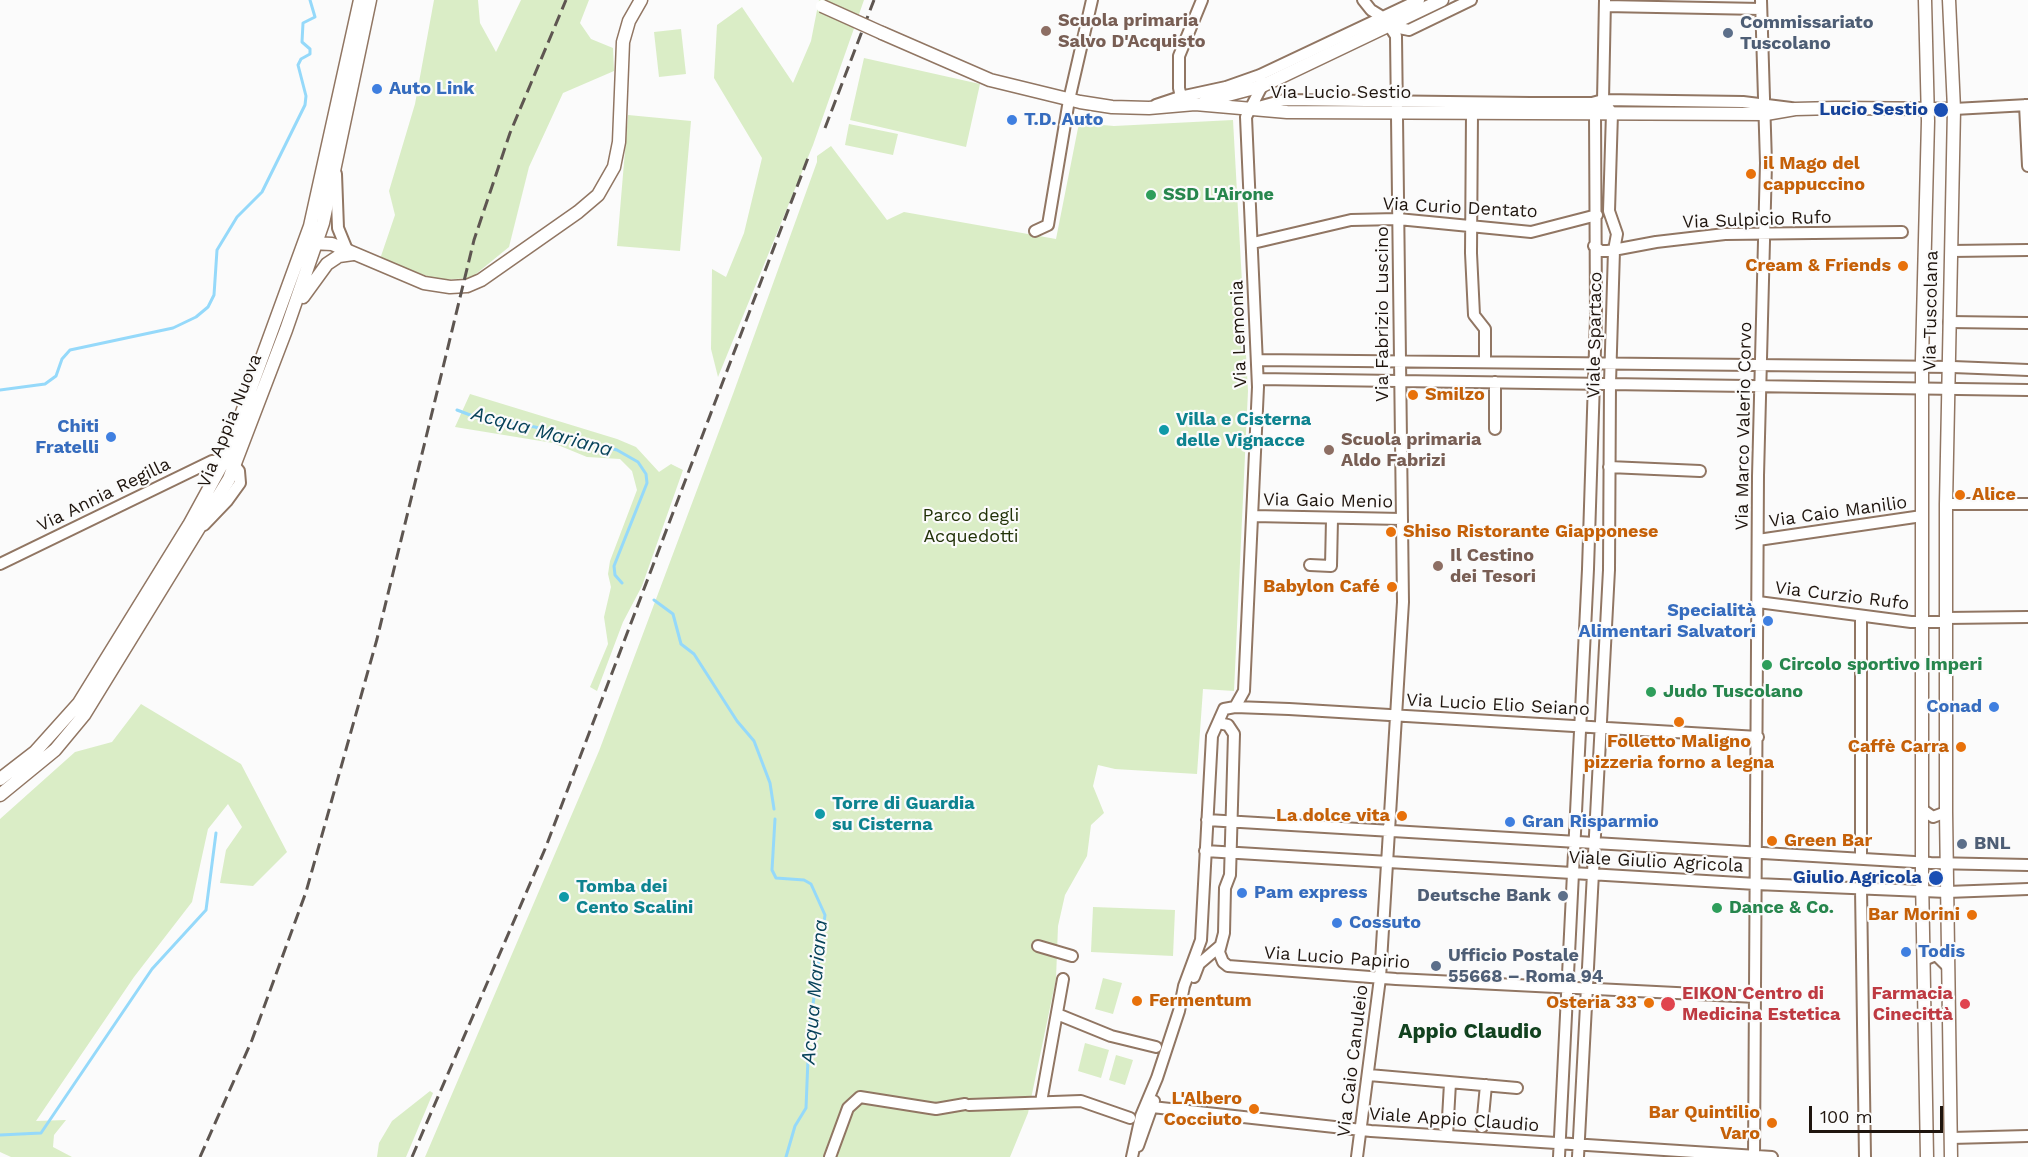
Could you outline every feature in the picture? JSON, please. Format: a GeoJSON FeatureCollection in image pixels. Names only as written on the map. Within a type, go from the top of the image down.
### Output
{"type":"FeatureCollection","features":[{"type":"Feature","properties":{"kind":"main road","name":"Via Appia Nuova"},"geometry":{"type":"LineString","coordinates":[[0,779],[35,752],[79,703],[230,462],[304,247],[319,190],[360,0]]}},
{"type":"Feature","properties":{"kind":"main road","name":"Via Appia Nuova"},"geometry":{"type":"LineString","coordinates":[[0,795],[49,756],[79,722],[202,527],[286,330],[317,242],[336,166],[370,0]]}},
{"type":"Feature","properties":{"kind":"main road"},"geometry":{"type":"LineString","coordinates":[[304,247],[317,242],[350,252],[424,283],[450,287],[469,286],[481,280],[593,200],[609,179],[617,154],[623,42],[628,21],[641,0]]}},
{"type":"Feature","properties":{"kind":"main road"},"geometry":{"type":"LineString","coordinates":[[818,3],[981,77],[1070,100],[1149,108],[1186,101],[1261,81],[1387,22],[1442,0]]}},
{"type":"Feature","properties":{"kind":"main road","name":"Via Tuscolana"},"geometry":{"type":"LineString","coordinates":[[1925,0],[1928,109],[1922,367],[1922,892],[1927,1157]]}},
{"type":"Feature","properties":{"kind":"main road","name":"Via Tuscolana"},"geometry":{"type":"LineString","coordinates":[[1949,0],[1954,109],[1946,504],[1947,966],[1951,1157]]}},
{"type":"Feature","properties":{"kind":"main road"},"geometry":{"type":"LineString","coordinates":[[1186,101],[1247,110]]}},
{"type":"Feature","properties":{"kind":"main road","name":"Via Lucio Sestio"},"geometry":{"type":"LineString","coordinates":[[1247,110],[1392,107],[1472,112],[1584,110],[1612,113],[1751,113],[1766,109],[1954,109]]}},
{"type":"Feature","properties":{"kind":"main road"},"geometry":{"type":"LineString","coordinates":[[286,330],[298,305],[318,274],[333,259],[350,252]]}},
{"type":"Feature","properties":{"kind":"street"},"geometry":{"type":"LineString","coordinates":[[1035,231],[1048,225],[1070,100],[1092,0]]}},
{"type":"Feature","properties":{"kind":"street"},"geometry":{"type":"LineString","coordinates":[[1186,101],[1179,56],[1203,0]]}},
{"type":"Feature","properties":{"kind":"street"},"geometry":{"type":"LineString","coordinates":[[1363,0],[1371,10],[1387,22],[1409,30],[1471,0]]}},
{"type":"Feature","properties":{"kind":"street"},"geometry":{"type":"LineString","coordinates":[[1387,22],[1419,0]]}},
{"type":"Feature","properties":{"kind":"street"},"geometry":{"type":"LineString","coordinates":[[1612,113],[1603,100],[1605,3],[1761,4]]}},
{"type":"Feature","properties":{"kind":"street","name":"Via Marco Valerio Corvo"},"geometry":{"type":"LineString","coordinates":[[1754,1157],[1758,540],[1766,109],[1761,4]]}},
{"type":"Feature","properties":{"kind":"street","name":"Via Fabrizio Luscino"},"geometry":{"type":"LineString","coordinates":[[1387,22],[1396,36],[1392,107],[1398,219],[1403,602],[1389,833]]}},
{"type":"Feature","properties":{"kind":"street"},"geometry":{"type":"LineString","coordinates":[[1247,110],[1261,81]]}},
{"type":"Feature","properties":{"kind":"street","name":"Via Lucio Sestio"},"geometry":{"type":"LineString","coordinates":[[1247,110],[1284,100],[1374,100],[1392,107],[1584,110],[1603,100],[1743,102],[1766,109]]}},
{"type":"Feature","properties":{"kind":"street"},"geometry":{"type":"LineString","coordinates":[[1374,100],[1392,107]]}},
{"type":"Feature","properties":{"kind":"street"},"geometry":{"type":"LineString","coordinates":[[1584,110],[1603,100]]}},
{"type":"Feature","properties":{"kind":"street"},"geometry":{"type":"LineString","coordinates":[[1743,102],[1751,113]]}},
{"type":"Feature","properties":{"kind":"street"},"geometry":{"type":"LineString","coordinates":[[1954,109],[2027,105],[2028,166]]}},
{"type":"Feature","properties":{"kind":"street","name":"Via Lemonia"},"geometry":{"type":"LineString","coordinates":[[1218,723],[1222,710],[1235,707],[1244,694],[1253,516],[1258,380],[1247,110]]}},
{"type":"Feature","properties":{"kind":"street","name":"Viale Spartaco"},"geometry":{"type":"LineString","coordinates":[[1559,1157],[1587,580],[1596,289],[1593,216],[1584,110]]}},
{"type":"Feature","properties":{"kind":"street"},"geometry":{"type":"LineString","coordinates":[[1472,112],[1470,227],[1474,315],[1485,329],[1485,362]]}},
{"type":"Feature","properties":{"kind":"street","name":"Viale Spartaco"},"geometry":{"type":"LineString","coordinates":[[1578,1157],[1608,580],[1610,383],[1614,250],[1617,234],[1609,211],[1612,113]]}},
{"type":"Feature","properties":{"kind":"street"},"geometry":{"type":"LineString","coordinates":[[336,166],[338,228],[350,252]]}},
{"type":"Feature","properties":{"kind":"street","name":"Via Curio Dentato"},"geometry":{"type":"LineString","coordinates":[[1253,243],[1346,220],[1398,219],[1532,232],[1609,211]]}},
{"type":"Feature","properties":{"kind":"street","name":"Via Sulpicio Rufo"},"geometry":{"type":"LineString","coordinates":[[1614,250],[1702,236],[1902,232]]}},
{"type":"Feature","properties":{"kind":"street"},"geometry":{"type":"LineString","coordinates":[[1594,246],[1603,251],[1614,250]]}},
{"type":"Feature","properties":{"kind":"street"},"geometry":{"type":"LineString","coordinates":[[1951,251],[2028,250]]}},
{"type":"Feature","properties":{"kind":"street"},"geometry":{"type":"LineString","coordinates":[[1949,322],[2028,323]]}},
{"type":"Feature","properties":{"kind":"street"},"geometry":{"type":"LineString","coordinates":[[1257,360],[1948,367],[2028,370]]}},
{"type":"Feature","properties":{"kind":"street"},"geometry":{"type":"LineString","coordinates":[[1258,380],[1610,383],[1761,387],[1948,387],[2028,390]]}},
{"type":"Feature","properties":{"kind":"street"},"geometry":{"type":"LineString","coordinates":[[1495,382],[1495,429]]}},
{"type":"Feature","properties":{"kind":"street","name":"Via Annia Regilla"},"geometry":{"type":"LineString","coordinates":[[0,564],[212,461],[230,462]]}},
{"type":"Feature","properties":{"kind":"street"},"geometry":{"type":"LineString","coordinates":[[1609,468],[1700,471]]}},
{"type":"Feature","properties":{"kind":"street"},"geometry":{"type":"LineString","coordinates":[[1946,504],[2028,504]]}},
{"type":"Feature","properties":{"kind":"street","name":"Via Gaio Menio"},"geometry":{"type":"LineString","coordinates":[[1253,516],[1402,519]]}},
{"type":"Feature","properties":{"kind":"street","name":"Via Caio Manilio"},"geometry":{"type":"LineString","coordinates":[[1758,540],[1922,516]]}},
{"type":"Feature","properties":{"kind":"street"},"geometry":{"type":"LineString","coordinates":[[1310,565],[1331,566],[1332,519]]}},
{"type":"Feature","properties":{"kind":"street"},"geometry":{"type":"LineString","coordinates":[[1587,580],[1608,580]]}},
{"type":"Feature","properties":{"kind":"street","name":"Via Curzio Rufo"},"geometry":{"type":"LineString","coordinates":[[1758,602],[1922,622]]}},
{"type":"Feature","properties":{"kind":"street"},"geometry":{"type":"LineString","coordinates":[[1861,616],[1861,859]]}},
{"type":"Feature","properties":{"kind":"street"},"geometry":{"type":"LineString","coordinates":[[1922,622],[2028,617]]}},
{"type":"Feature","properties":{"kind":"street","name":"Via Lucio Elio Seiano"},"geometry":{"type":"LineString","coordinates":[[1235,707],[1758,737]]}},
{"type":"Feature","properties":{"kind":"street"},"geometry":{"type":"LineString","coordinates":[[1132,1157],[1140,1117],[1157,1078],[1179,1011],[1198,967],[1220,946],[1224,933],[1225,888],[1230,875],[1234,734],[1228,725],[1218,723],[1212,734],[1201,940],[1184,986],[1179,1011]]}},
{"type":"Feature","properties":{"kind":"street"},"geometry":{"type":"LineString","coordinates":[[1923,810],[1932,817],[1946,812]]}},
{"type":"Feature","properties":{"kind":"street","name":"Viale Giulio Agricola"},"geometry":{"type":"LineString","coordinates":[[1208,820],[1389,833],[1923,862]]}},
{"type":"Feature","properties":{"kind":"street","name":"Via Caio Canuleio"},"geometry":{"type":"LineString","coordinates":[[1358,1157],[1380,978],[1389,833]]}},
{"type":"Feature","properties":{"kind":"street","name":"Viale Giulio Agricola"},"geometry":{"type":"LineString","coordinates":[[1205,851],[1573,874],[1922,892]]}},
{"type":"Feature","properties":{"kind":"street"},"geometry":{"type":"LineString","coordinates":[[1923,862],[2028,865]]}},
{"type":"Feature","properties":{"kind":"street"},"geometry":{"type":"LineString","coordinates":[[1861,889],[1865,1157]]}},
{"type":"Feature","properties":{"kind":"street"},"geometry":{"type":"LineString","coordinates":[[1922,892],[2028,889]]}},
{"type":"Feature","properties":{"kind":"street"},"geometry":{"type":"LineString","coordinates":[[1201,940],[1210,946],[1220,946]]}},
{"type":"Feature","properties":{"kind":"street"},"geometry":{"type":"LineString","coordinates":[[1038,946],[1072,956]]}},
{"type":"Feature","properties":{"kind":"street","name":"Via Lucio Papirio"},"geometry":{"type":"LineString","coordinates":[[1220,946],[1220,957],[1230,967],[1380,978],[1756,997]]}},
{"type":"Feature","properties":{"kind":"street"},"geometry":{"type":"LineString","coordinates":[[1924,960],[1936,955],[1947,966]]}},
{"type":"Feature","properties":{"kind":"street"},"geometry":{"type":"LineString","coordinates":[[1041,1102],[1063,980]]}},
{"type":"Feature","properties":{"kind":"street"},"geometry":{"type":"LineString","coordinates":[[1057,1014],[1111,1036],[1156,1047]]}},
{"type":"Feature","properties":{"kind":"street"},"geometry":{"type":"LineString","coordinates":[[1368,1076],[1517,1088]]}},
{"type":"Feature","properties":{"kind":"street"},"geometry":{"type":"LineString","coordinates":[[1140,1117],[1152,1107],[1157,1078]]}},
{"type":"Feature","properties":{"kind":"street"},"geometry":{"type":"LineString","coordinates":[[1447,1136],[1450,1083]]}},
{"type":"Feature","properties":{"kind":"street"},"geometry":{"type":"LineString","coordinates":[[1482,1128],[1486,1085]]}},
{"type":"Feature","properties":{"kind":"street"},"geometry":{"type":"LineString","coordinates":[[830,1157],[848,1108],[860,1097],[936,1110],[967,1104],[1084,1101],[1140,1117]]}},
{"type":"Feature","properties":{"kind":"street","name":"Viale Appio Claudio"},"geometry":{"type":"LineString","coordinates":[[1152,1107],[1362,1130],[1772,1157]]}},
{"type":"Feature","properties":{"kind":"street"},"geometry":{"type":"LineString","coordinates":[[1951,1138],[2028,1136]]}},
{"type":"Feature","properties":{"kind":"green space"},"geometry":{"type":"Polygon","coordinates":[[[434,0],[478,0],[480,23],[496,52],[521,0],[589,0],[580,23],[591,39],[613,48],[614,71],[563,93],[529,167],[509,247],[471,278],[438,280],[380,259],[395,215],[389,191],[415,104],[434,0]]]}},
{"type":"Feature","properties":{"kind":"green space"},"geometry":{"type":"Polygon","coordinates":[[[819,0],[864,0],[813,145],[718,377],[711,349],[712,269],[726,277],[744,233],[762,158],[714,78],[717,25],[742,7],[793,83],[811,41],[819,0]]]}},
{"type":"Feature","properties":{"kind":"green space"},"geometry":{"type":"Polygon","coordinates":[[[681,29],[686,74],[659,77],[654,32],[681,29]]]}},
{"type":"Feature","properties":{"kind":"green space"},"geometry":{"type":"Polygon","coordinates":[[[864,58],[980,84],[966,147],[850,120],[864,58]]]}},
{"type":"Feature","properties":{"kind":"green space"},"geometry":{"type":"Polygon","coordinates":[[[628,115],[691,121],[680,251],[617,246],[628,115]]]}},
{"type":"Feature","properties":{"kind":"green space","name":"Parco degli Acquedotti"},"geometry":{"type":"Polygon","coordinates":[[[1233,120],[1248,391],[1234,691],[1203,689],[1197,774],[1115,769],[1098,765],[1093,786],[1104,813],[1091,825],[1087,856],[1065,895],[1058,926],[1056,979],[1028,1113],[1010,1157],[425,1157],[599,751],[733,394],[817,162],[817,156],[831,146],[887,220],[904,212],[1056,239],[1079,123],[1114,126],[1233,120]]]}},
{"type":"Feature","properties":{"kind":"green space"},"geometry":{"type":"Polygon","coordinates":[[[849,124],[898,134],[893,155],[845,145],[849,124]]]}},
{"type":"Feature","properties":{"kind":"green space"},"geometry":{"type":"Polygon","coordinates":[[[470,394],[617,439],[636,447],[659,472],[671,464],[683,470],[642,586],[623,622],[597,691],[590,687],[608,644],[604,617],[611,587],[608,574],[610,561],[637,490],[632,471],[620,459],[587,457],[553,443],[455,427],[470,394]]]}},
{"type":"Feature","properties":{"kind":"green space"},"geometry":{"type":"Polygon","coordinates":[[[141,704],[241,764],[287,852],[253,886],[220,883],[226,850],[242,827],[228,804],[208,829],[192,902],[134,977],[36,1121],[66,1120],[54,1135],[53,1147],[72,1157],[11,1157],[0,1152],[0,819],[75,752],[112,742],[141,704]]]}},
{"type":"Feature","properties":{"kind":"green space"},"geometry":{"type":"Polygon","coordinates":[[[1093,907],[1175,910],[1173,956],[1091,952],[1093,907]]]}},
{"type":"Feature","properties":{"kind":"green space"},"geometry":{"type":"Polygon","coordinates":[[[1103,978],[1122,983],[1113,1014],[1095,1009],[1103,978]]]}},
{"type":"Feature","properties":{"kind":"green space"},"geometry":{"type":"Polygon","coordinates":[[[1085,1043],[1109,1050],[1101,1078],[1078,1071],[1085,1043]]]}},
{"type":"Feature","properties":{"kind":"green space"},"geometry":{"type":"Polygon","coordinates":[[[1116,1055],[1133,1060],[1125,1085],[1109,1080],[1116,1055]]]}},
{"type":"Feature","properties":{"kind":"green space"},"geometry":{"type":"Polygon","coordinates":[[[430,1091],[433,1093],[406,1157],[377,1157],[379,1143],[392,1121],[430,1091]]]}},
{"type":"Feature","properties":{"kind":"waterway"},"geometry":{"type":"LineString","coordinates":[[0,390],[45,384],[56,376],[62,359],[70,350],[173,328],[196,317],[208,307],[214,295],[217,250],[237,217],[262,192],[305,105],[306,96],[298,65],[301,59],[310,54],[310,49],[302,42],[303,23],[315,17],[310,0]]}},
{"type":"Feature","properties":{"kind":"waterway","name":"Acqua Mariana"},"geometry":{"type":"LineString","coordinates":[[457,410],[478,418],[535,427],[617,450],[638,462],[646,474],[647,483],[614,566],[615,575],[622,583]]}},
{"type":"Feature","properties":{"kind":"waterway","name":"Acqua Mariana"},"geometry":{"type":"LineString","coordinates":[[654,600],[673,614],[681,644],[694,654],[737,721],[754,741],[770,783],[774,809]]}},
{"type":"Feature","properties":{"kind":"waterway","name":"Acqua Mariana"},"geometry":{"type":"LineString","coordinates":[[775,819],[772,870],[776,878],[804,880],[811,884],[825,915],[809,1034],[806,1108],[795,1126],[786,1157]]}},
{"type":"Feature","properties":{"kind":"waterway"},"geometry":{"type":"LineString","coordinates":[[0,1135],[41,1133],[152,969],[206,910],[216,833]]}},
{"type":"Feature","properties":{"kind":"railway"},"geometry":{"type":"LineString","coordinates":[[200,1157],[252,1040],[306,892],[377,639],[474,240],[510,133],[566,0]]}},
{"type":"Feature","properties":{"kind":"railway"},"geometry":{"type":"LineString","coordinates":[[825,128],[874,0]]}},
{"type":"Feature","properties":{"kind":"railway"},"geometry":{"type":"LineString","coordinates":[[412,1157],[545,849],[808,158]]}},
{"type":"Feature","properties":{"kind":"place","name":"Scuola primaria Salvo D'Acquisto"},"geometry":{"type":"Point","coordinates":[1046,31]}},
{"type":"Feature","properties":{"kind":"place","name":"Commissariato Tuscolano"},"geometry":{"type":"Point","coordinates":[1728,33]}},
{"type":"Feature","properties":{"kind":"place","name":"Auto Link"},"geometry":{"type":"Point","coordinates":[377,89]}},
{"type":"Feature","properties":{"kind":"place","name":"Lucio Sestio"},"geometry":{"type":"Point","coordinates":[1941,110]}},
{"type":"Feature","properties":{"kind":"place","name":"T.D. Auto"},"geometry":{"type":"Point","coordinates":[1012,120]}},
{"type":"Feature","properties":{"kind":"place","name":"il Mago del cappuccino"},"geometry":{"type":"Point","coordinates":[1751,174]}},
{"type":"Feature","properties":{"kind":"place","name":"SSD L'Airone"},"geometry":{"type":"Point","coordinates":[1151,195]}},
{"type":"Feature","properties":{"kind":"place","name":"Cream & Friends"},"geometry":{"type":"Point","coordinates":[1903,266]}},
{"type":"Feature","properties":{"kind":"place","name":"Smilzo"},"geometry":{"type":"Point","coordinates":[1413,395]}},
{"type":"Feature","properties":{"kind":"place","name":"Villa e Cisterna delle Vignacce"},"geometry":{"type":"Point","coordinates":[1164,430]}},
{"type":"Feature","properties":{"kind":"place","name":"Chiti Fratelli"},"geometry":{"type":"Point","coordinates":[111,437]}},
{"type":"Feature","properties":{"kind":"place","name":"Scuola primaria Aldo Fabrizi"},"geometry":{"type":"Point","coordinates":[1329,450]}},
{"type":"Feature","properties":{"kind":"place","name":"Alice"},"geometry":{"type":"Point","coordinates":[1960,495]}},
{"type":"Feature","properties":{"kind":"place","name":"Shiso Ristorante Giapponese"},"geometry":{"type":"Point","coordinates":[1391,532]}},
{"type":"Feature","properties":{"kind":"place","name":"Il Cestino dei Tesori"},"geometry":{"type":"Point","coordinates":[1438,566]}},
{"type":"Feature","properties":{"kind":"place","name":"Babylon Café"},"geometry":{"type":"Point","coordinates":[1392,587]}},
{"type":"Feature","properties":{"kind":"place","name":"Specialità Alimentari Salvatori"},"geometry":{"type":"Point","coordinates":[1768,621]}},
{"type":"Feature","properties":{"kind":"place","name":"Circolo sportivo Imperi"},"geometry":{"type":"Point","coordinates":[1767,665]}},
{"type":"Feature","properties":{"kind":"place","name":"Judo Tuscolano"},"geometry":{"type":"Point","coordinates":[1651,692]}},
{"type":"Feature","properties":{"kind":"place","name":"Conad"},"geometry":{"type":"Point","coordinates":[1994,707]}},
{"type":"Feature","properties":{"kind":"place","name":"Folletto Maligno pizzeria forno a legna"},"geometry":{"type":"Point","coordinates":[1679,722]}},
{"type":"Feature","properties":{"kind":"place","name":"Caffè Carra"},"geometry":{"type":"Point","coordinates":[1961,747]}},
{"type":"Feature","properties":{"kind":"place","name":"Torre di Guardia su Cisterna"},"geometry":{"type":"Point","coordinates":[820,814]}},
{"type":"Feature","properties":{"kind":"place","name":"La dolce vita"},"geometry":{"type":"Point","coordinates":[1402,816]}},
{"type":"Feature","properties":{"kind":"place","name":"Gran Risparmio"},"geometry":{"type":"Point","coordinates":[1510,822]}},
{"type":"Feature","properties":{"kind":"place","name":"Green Bar"},"geometry":{"type":"Point","coordinates":[1772,841]}},
{"type":"Feature","properties":{"kind":"place","name":"BNL"},"geometry":{"type":"Point","coordinates":[1962,844]}},
{"type":"Feature","properties":{"kind":"place","name":"Giulio Agricola"},"geometry":{"type":"Point","coordinates":[1936,878]}},
{"type":"Feature","properties":{"kind":"place","name":"Pam express"},"geometry":{"type":"Point","coordinates":[1242,893]}},
{"type":"Feature","properties":{"kind":"place","name":"Deutsche Bank"},"geometry":{"type":"Point","coordinates":[1563,896]}},
{"type":"Feature","properties":{"kind":"place","name":"Tomba dei Cento Scalini"},"geometry":{"type":"Point","coordinates":[564,897]}},
{"type":"Feature","properties":{"kind":"place","name":"Dance & Co."},"geometry":{"type":"Point","coordinates":[1717,908]}},
{"type":"Feature","properties":{"kind":"place","name":"Bar Morini"},"geometry":{"type":"Point","coordinates":[1972,915]}},
{"type":"Feature","properties":{"kind":"place","name":"Cossuto"},"geometry":{"type":"Point","coordinates":[1337,923]}},
{"type":"Feature","properties":{"kind":"place","name":"Todis"},"geometry":{"type":"Point","coordinates":[1906,952]}},
{"type":"Feature","properties":{"kind":"place","name":"Ufficio Postale 55668 – Roma 94"},"geometry":{"type":"Point","coordinates":[1436,966]}},
{"type":"Feature","properties":{"kind":"place","name":"Fermentum"},"geometry":{"type":"Point","coordinates":[1137,1001]}},
{"type":"Feature","properties":{"kind":"place","name":"Osteria 33"},"geometry":{"type":"Point","coordinates":[1649,1003]}},
{"type":"Feature","properties":{"kind":"place","name":"EIKON Centro di Medicina Estetica"},"geometry":{"type":"Point","coordinates":[1668,1004]}},
{"type":"Feature","properties":{"kind":"place","name":"Farmacia Cinecittà"},"geometry":{"type":"Point","coordinates":[1965,1004]}},
{"type":"Feature","properties":{"kind":"place","name":"L'Albero Cocciuto"},"geometry":{"type":"Point","coordinates":[1254,1109]}},
{"type":"Feature","properties":{"kind":"place","name":"Bar Quintilio Varo"},"geometry":{"type":"Point","coordinates":[1772,1123]}},
{"type":"Feature","properties":{"kind":"district","name":"Appio Claudio"},"geometry":{"type":"Point","coordinates":[1470,1032]}}]}
